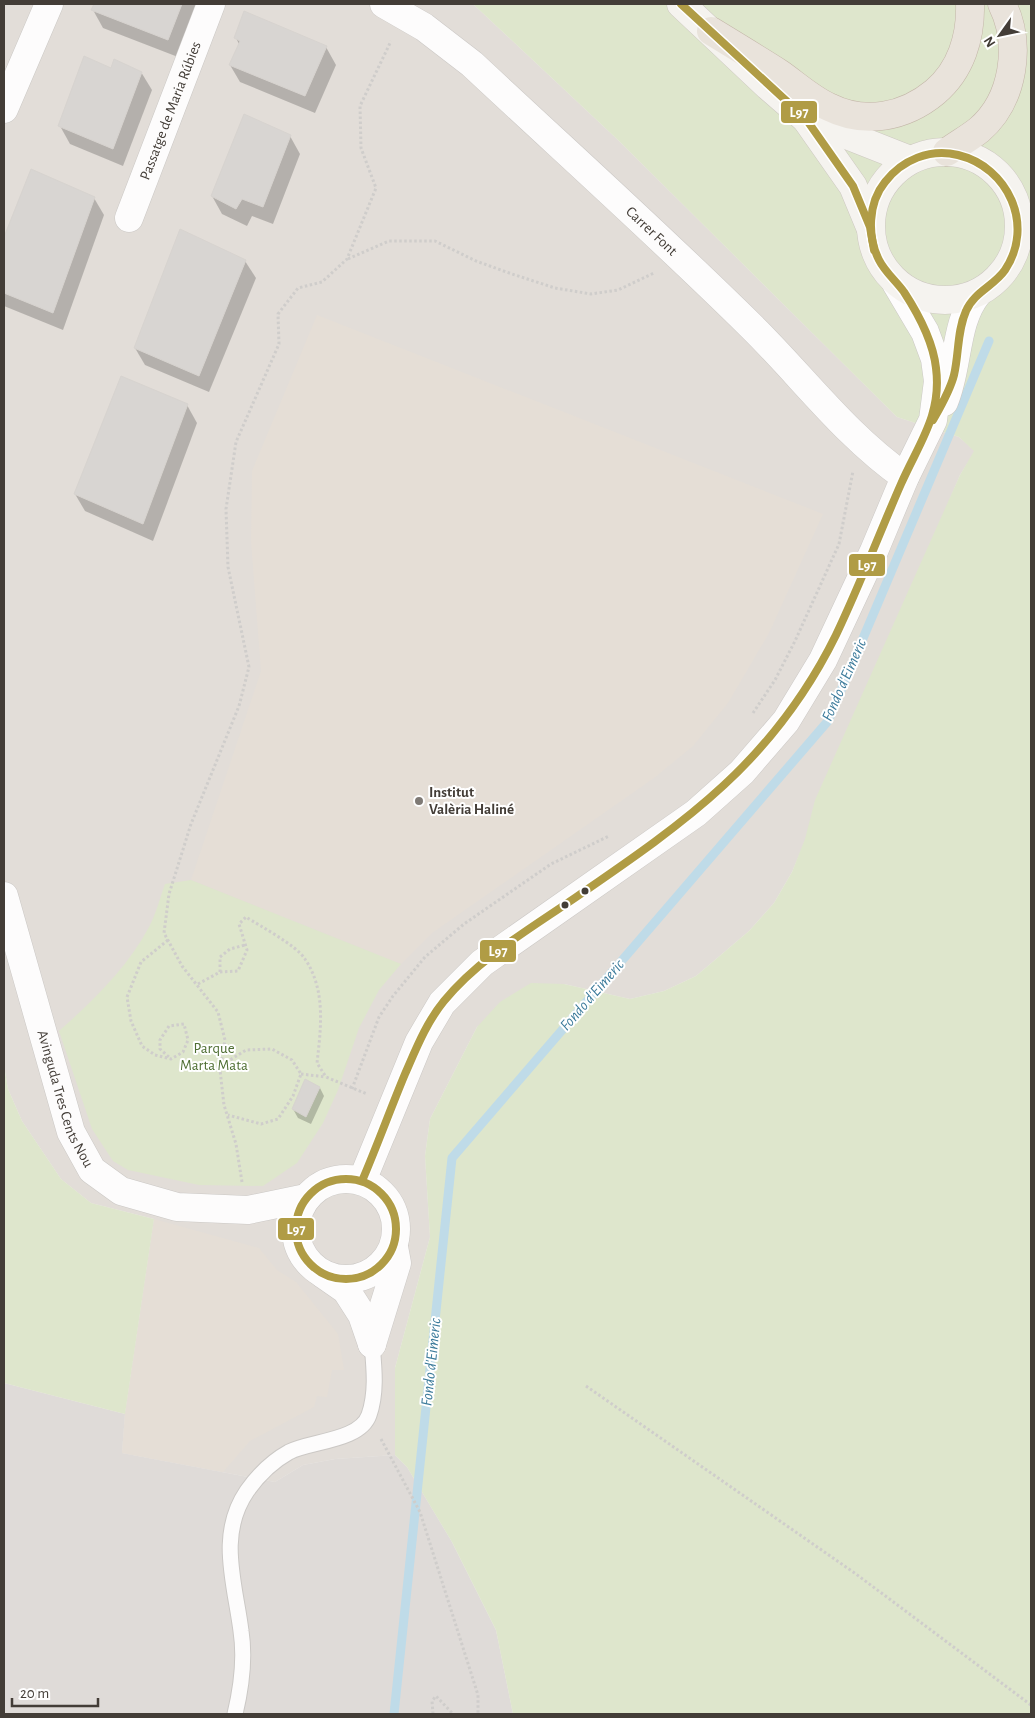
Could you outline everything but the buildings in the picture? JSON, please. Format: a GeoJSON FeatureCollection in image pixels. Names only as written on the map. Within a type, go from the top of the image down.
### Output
{"type":"FeatureCollection","features":[{"type":"Feature","properties":{"kind":"highway"},"geometry":{"type":"LineString","coordinates":[[711,31],[829,108],[861,117],[883,116],[903,112],[923,102],[940,87],[957,66],[970,23],[970,4]]}},
{"type":"Feature","properties":{"kind":"highway"},"geometry":{"type":"LineString","coordinates":[[947,152],[980,129],[1003,101],[1012,70],[1012,35],[1002,4]]}},
{"type":"Feature","properties":{"kind":"street"},"geometry":{"type":"LineString","coordinates":[[4,108],[49,4]]}},
{"type":"Feature","properties":{"kind":"street","name":"Passatge de Maria Rúbies"},"geometry":{"type":"LineString","coordinates":[[128,218],[211,4]]}},
{"type":"Feature","properties":{"kind":"street"},"geometry":{"type":"LineString","coordinates":[[681,4],[806,119],[853,186],[870,227],[877,258],[896,282],[925,332],[935,359],[938,381],[933,420]]}},
{"type":"Feature","properties":{"kind":"street","name":"Carrer Font"},"geometry":{"type":"LineString","coordinates":[[394,10],[424,27],[472,64],[752,327],[882,461],[905,477]]}},
{"type":"Feature","properties":{"kind":"street"},"geometry":{"type":"LineString","coordinates":[[806,119],[910,160]]}},
{"type":"Feature","properties":{"kind":"street"},"geometry":{"type":"LineString","coordinates":[[870,227],[872,209],[878,192],[889,177],[910,160],[932,152],[947,152],[978,159],[1002,178],[1014,198],[1019,219],[1018,241],[1010,262]]}},
{"type":"Feature","properties":{"kind":"street"},"geometry":{"type":"LineString","coordinates":[[1002,178],[1031,182]]}},
{"type":"Feature","properties":{"kind":"street"},"geometry":{"type":"LineString","coordinates":[[362,1181],[419,1042],[442,1003],[482,963],[696,813],[742,772],[786,721],[823,660],[874,551],[905,477],[945,400],[953,378],[962,322],[968,304],[978,293],[997,280],[1031,238]]}},
{"type":"Feature","properties":{"kind":"street"},"geometry":{"type":"LineString","coordinates":[[896,282],[912,293],[941,301],[960,299],[978,293]]}},
{"type":"Feature","properties":{"kind":"street","name":"Avinguda Tres Cents Nou"},"geometry":{"type":"LineString","coordinates":[[4,896],[71,1132],[92,1170],[121,1191],[177,1207],[244,1210],[306,1198]]}},
{"type":"Feature","properties":{"kind":"street"},"geometry":{"type":"LineString","coordinates":[[372,1344],[397,1263],[394,1245],[396,1219],[389,1203],[378,1190],[362,1181],[345,1178],[327,1182],[306,1198],[299,1212],[296,1226],[297,1240],[311,1262],[335,1278],[354,1279],[379,1268],[394,1245]]}},
{"type":"Feature","properties":{"kind":"street","name":"Avinguda Tres Cents Nou"},"geometry":{"type":"LineString","coordinates":[[244,1210],[277,1226],[311,1262],[346,1290],[362,1315],[372,1344]]}},
{"type":"Feature","properties":{"kind":"lane"},"geometry":{"type":"LineString","coordinates":[[236,1714],[241,1671],[242,1632],[233,1595],[229,1558],[234,1517],[246,1492],[265,1468],[290,1452],[351,1435],[369,1417],[375,1381],[372,1344]]}},
{"type":"Feature","properties":{"kind":"path"},"geometry":{"type":"LineString","coordinates":[[348,259],[376,188],[361,148],[360,106],[379,61],[394,10]]}},
{"type":"Feature","properties":{"kind":"path"},"geometry":{"type":"LineString","coordinates":[[244,1210],[243,1183],[236,1144],[224,1105],[221,1065],[225,1040],[218,1012],[198,984],[182,966],[164,933],[169,894],[190,824],[239,706],[249,666],[228,567],[226,508],[236,442],[280,344],[278,314],[298,288],[322,282],[348,259],[389,241],[435,241],[476,261],[512,274],[555,288],[592,294],[618,290],[654,273],[678,257]]}},
{"type":"Feature","properties":{"kind":"path"},"geometry":{"type":"LineString","coordinates":[[749,717],[775,680],[839,544],[851,475]]}},
{"type":"Feature","properties":{"kind":"path"},"geometry":{"type":"LineString","coordinates":[[301,1074],[326,1077],[352,1089],[379,1017],[393,996],[425,957],[464,924],[551,864],[617,832]]}},
{"type":"Feature","properties":{"kind":"path"},"geometry":{"type":"LineString","coordinates":[[198,984],[220,972],[238,971],[247,950],[239,924],[246,917],[305,957],[318,985],[322,1025],[317,1063],[326,1077]]}},
{"type":"Feature","properties":{"kind":"path"},"geometry":{"type":"LineString","coordinates":[[168,940],[141,962],[128,997],[131,1021],[142,1046],[155,1055],[171,1059],[183,1052],[188,1040],[184,1024],[169,1026],[160,1040],[160,1049],[171,1059]]}},
{"type":"Feature","properties":{"kind":"path"},"geometry":{"type":"LineString","coordinates":[[220,972],[220,957],[230,949],[245,944]]}},
{"type":"Feature","properties":{"kind":"path"},"geometry":{"type":"LineString","coordinates":[[221,1065],[246,1050],[272,1050],[292,1060],[301,1074]]}},
{"type":"Feature","properties":{"kind":"path"},"geometry":{"type":"LineString","coordinates":[[228,1116],[261,1124],[278,1119],[293,1096],[301,1074]]}},
{"type":"Feature","properties":{"kind":"path"},"geometry":{"type":"LineString","coordinates":[[586,1386],[856,1574],[1031,1705]]}},
{"type":"Feature","properties":{"kind":"path"},"geometry":{"type":"LineString","coordinates":[[369,1417],[420,1512],[478,1695],[478,1714]]}},
{"type":"Feature","properties":{"kind":"path"},"geometry":{"type":"LineString","coordinates":[[433,1714],[432,1701],[436,1696],[454,1714]]}},
{"type":"Feature","properties":{"kind":"shaded area"},"geometry":{"type":"Polygon","coordinates":[[[4,4],[473,4],[618,140],[897,417],[959,437],[975,451],[960,475],[792,872],[774,903],[749,931],[696,976],[664,991],[630,999],[564,984],[477,1027],[430,1119],[425,1156],[430,1237],[395,1368],[395,1455],[335,1459],[303,1465],[275,1482],[122,1453],[125,1414],[154,1219],[91,1203],[61,1179],[22,1121],[8,1089],[4,1066],[4,4]]]}},
{"type":"Feature","properties":{"kind":"shaded area"},"geometry":{"type":"Polygon","coordinates":[[[317,315],[823,514],[769,633],[728,703],[693,746],[654,778],[432,933],[401,964],[191,880],[261,671],[251,541],[252,471],[317,315]]]}},
{"type":"Feature","properties":{"kind":"shaded area"},"geometry":{"type":"Polygon","coordinates":[[[154,1219],[259,1248],[277,1270],[296,1282],[338,1334],[344,1370],[332,1370],[327,1397],[317,1396],[314,1407],[250,1441],[223,1472],[122,1453],[125,1414],[154,1219]]]}},
{"type":"Feature","properties":{"kind":"shaded area"},"geometry":{"type":"Polygon","coordinates":[[[4,1383],[125,1414],[122,1453],[275,1482],[303,1465],[335,1459],[395,1455],[407,1467],[452,1542],[496,1630],[513,1714],[4,1714],[4,1383]]]}},
{"type":"Feature","properties":{"kind":"green space"},"geometry":{"type":"Polygon","coordinates":[[[473,4],[1031,4],[1031,1714],[513,1714],[496,1630],[452,1542],[407,1467],[395,1455],[395,1368],[430,1237],[425,1156],[430,1119],[477,1027],[500,1002],[531,983],[564,984],[630,999],[664,991],[696,976],[749,931],[774,903],[792,872],[805,839],[815,800],[960,475],[974,451],[959,437],[897,417],[618,140],[473,4]]]}},
{"type":"Feature","properties":{"kind":"green space","name":"Parque Marta Mata"},"geometry":{"type":"Polygon","coordinates":[[[191,880],[401,964],[379,990],[359,1028],[338,1090],[323,1123],[297,1163],[263,1186],[199,1185],[128,1170],[113,1161],[92,1129],[59,1031],[109,983],[131,956],[151,922],[165,884],[191,880]]]}},
{"type":"Feature","properties":{"kind":"green space"},"geometry":{"type":"Polygon","coordinates":[[[4,1066],[8,1089],[22,1121],[61,1179],[91,1203],[154,1219],[125,1414],[4,1383],[4,1066]]]}},
{"type":"Feature","properties":{"kind":"waterway","name":"Fondo d'Eimeric"},"geometry":{"type":"LineString","coordinates":[[394,1714],[452,1158],[828,721],[989,341]]}},
{"type":"Feature","properties":{"kind":"transit line","name":"L97"},"geometry":{"type":"LineString","coordinates":[[681,4],[806,119],[853,186],[870,227],[874,250]]}},
{"type":"Feature","properties":{"kind":"transit line","name":"L97"},"geometry":{"type":"LineString","coordinates":[[362,1181],[422,1036],[444,1001],[471,973],[501,948],[648,847],[720,789],[753,756],[783,721],[811,681],[836,635],[901,484],[922,442],[936,400],[936,368],[932,348],[910,301],[884,269],[875,251],[871,230],[872,210],[879,190],[892,174],[917,158],[937,153],[948,153],[976,162],[991,172],[1003,185],[1012,200],[1016,217],[1017,235],[1014,253],[1005,270],[974,299],[966,311],[961,326],[956,367],[952,381],[933,420]]}},
{"type":"Feature","properties":{"kind":"transit line","name":"L97"},"geometry":{"type":"LineString","coordinates":[[346,1179],[356,1180],[374,1187],[388,1201],[395,1219],[396,1229],[395,1239],[388,1257],[374,1271],[356,1278],[346,1279],[336,1278],[318,1271],[304,1257],[297,1239],[296,1229],[297,1219],[304,1201],[318,1187],[336,1180],[346,1179]]}},
{"type":"Feature","properties":{"kind":"place","name":"Institut Valèria Haliné"},"geometry":{"type":"Point","coordinates":[419,801]}}]}
